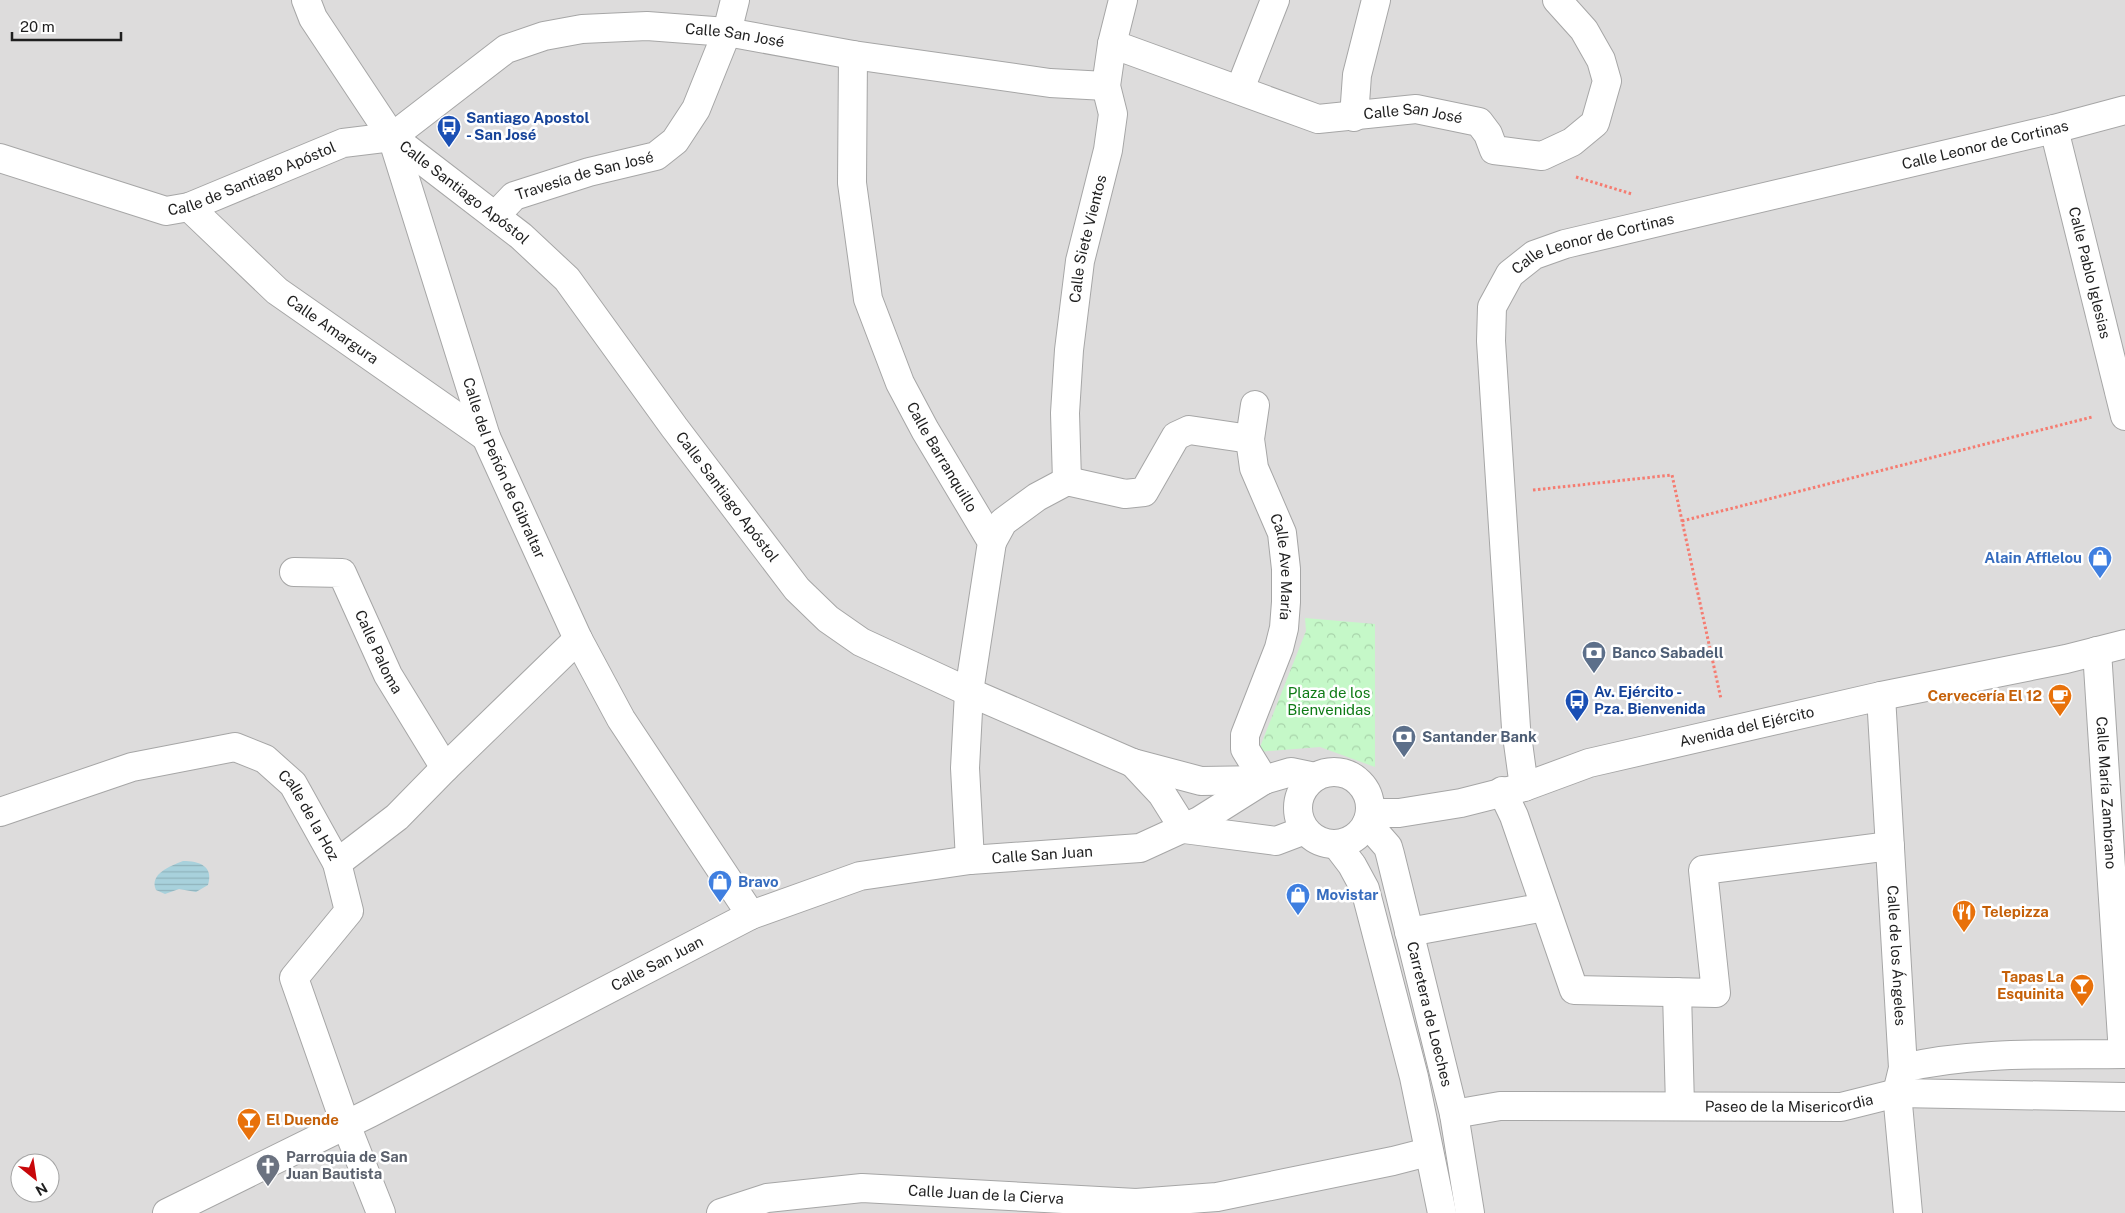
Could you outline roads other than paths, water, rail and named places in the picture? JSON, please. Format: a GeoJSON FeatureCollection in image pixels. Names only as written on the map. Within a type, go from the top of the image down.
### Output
{"type":"FeatureCollection","features":[{"type":"Feature","properties":{"kind":"street","name":"Calle del Peñón de Gibraltar"},"geometry":{"type":"LineString","coordinates":[[306,0],[313,18],[392,137],[486,437],[578,639],[621,719],[752,914]]}},
{"type":"Feature","properties":{"kind":"street","name":"Travesía de San José"},"geometry":{"type":"LineString","coordinates":[[495,216],[514,196],[590,172],[656,156],[675,141],[696,109],[727,32],[735,0]]}},
{"type":"Feature","properties":{"kind":"street","name":"Calle Siete Vientos"},"geometry":{"type":"LineString","coordinates":[[1067,482],[1064,413],[1069,350],[1080,261],[1108,150],[1113,114],[1106,86],[1112,44],[1123,0]]}},
{"type":"Feature","properties":{"kind":"street"},"geometry":{"type":"LineString","coordinates":[[1240,89],[1275,0]]}},
{"type":"Feature","properties":{"kind":"street"},"geometry":{"type":"LineString","coordinates":[[1354,117],[1356,75],[1376,0]]}},
{"type":"Feature","properties":{"kind":"street","name":"Calle San José"},"geometry":{"type":"LineString","coordinates":[[1112,44],[1240,89],[1318,120],[1416,109],[1479,122],[1488,134],[1494,150],[1542,156],[1572,142],[1595,123],[1607,81],[1601,60],[1584,30],[1557,0]]}},
{"type":"Feature","properties":{"kind":"street","name":"Calle San José"},"geometry":{"type":"LineString","coordinates":[[392,137],[506,49],[544,36],[582,29],[647,26],[727,32],[853,55],[1050,82],[1106,86]]}},
{"type":"Feature","properties":{"kind":"street","name":"Calle Barranquillo"},"geometry":{"type":"LineString","coordinates":[[853,55],[852,183],[868,299],[900,383],[925,430],[992,542]]}},
{"type":"Feature","properties":{"kind":"street","name":"Calle Leonor de Cortinas"},"geometry":{"type":"LineString","coordinates":[[1677,992],[1574,990],[1514,816],[1513,789],[1516,728],[1491,341],[1492,307],[1510,274],[1534,255],[1565,244],[2054,129],[2125,110]]}},
{"type":"Feature","properties":{"kind":"street","name":"Calle Pablo Iglesias"},"geometry":{"type":"LineString","coordinates":[[2054,129],[2124,412]]}},
{"type":"Feature","properties":{"kind":"street","name":"Calle de Santiago Apóstol"},"geometry":{"type":"LineString","coordinates":[[0,158],[166,211],[189,206],[344,144],[392,137]]}},
{"type":"Feature","properties":{"kind":"street","name":"Calle Santiago Apóstol"},"geometry":{"type":"LineString","coordinates":[[392,137],[521,236],[567,279],[674,427],[797,589],[828,619],[861,642],[969,692],[1133,763],[1201,781],[1264,780],[1291,772],[1314,778]]}},
{"type":"Feature","properties":{"kind":"street","name":"Calle Amargura"},"geometry":{"type":"LineString","coordinates":[[189,206],[277,291],[486,437]]}},
{"type":"Feature","properties":{"kind":"street","name":"Calle Ave María"},"geometry":{"type":"LineString","coordinates":[[1255,405],[1250,439],[1254,468],[1282,533],[1286,569],[1284,628],[1245,735],[1245,749],[1264,780]]}},
{"type":"Feature","properties":{"kind":"street"},"geometry":{"type":"LineString","coordinates":[[970,860],[965,768],[969,692],[992,542],[1003,522],[1037,497],[1067,482],[1125,494],[1144,492],[1176,436],[1189,430],[1250,439]]}},
{"type":"Feature","properties":{"kind":"street","name":"Calle Paloma"},"geometry":{"type":"LineString","coordinates":[[294,572],[342,573],[388,675],[445,768]]}},
{"type":"Feature","properties":{"kind":"street"},"geometry":{"type":"LineString","coordinates":[[337,863],[397,818],[445,768],[578,639]]}},
{"type":"Feature","properties":{"kind":"street","name":"Avenida del Ejército"},"geometry":{"type":"LineString","coordinates":[[1369,818],[1444,806],[1513,789],[1589,763],[1881,696],[2125,644]]}},
{"type":"Feature","properties":{"kind":"street","name":"Calle María Zambrano"},"geometry":{"type":"LineString","coordinates":[[2097,651],[2124,1054]]}},
{"type":"Feature","properties":{"kind":"street","name":"Calle de los Ángeles"},"geometry":{"type":"LineString","coordinates":[[1881,696],[1908,1213]]}},
{"type":"Feature","properties":{"kind":"street","name":"Calle de la Hoz"},"geometry":{"type":"LineString","coordinates":[[0,812],[132,767],[235,747],[264,759],[293,784],[337,863],[349,910],[294,978],[346,1125]]}},
{"type":"Feature","properties":{"kind":"street","name":"Calle Santiago Apóstol"},"geometry":{"type":"LineString","coordinates":[[1133,763],[1162,794],[1184,830]]}},
{"type":"Feature","properties":{"kind":"street"},"geometry":{"type":"LineString","coordinates":[[1332,772],[1350,775],[1358,780],[1369,795],[1369,818],[1354,838],[1336,844],[1322,842],[1305,830],[1300,819],[1298,807],[1300,796],[1306,785],[1314,778],[1332,772]]}},
{"type":"Feature","properties":{"kind":"street","name":"Calle San Juan"},"geometry":{"type":"LineString","coordinates":[[166,1213],[346,1125],[752,914],[860,876],[970,860],[1140,848],[1184,830],[1264,780]]}},
{"type":"Feature","properties":{"kind":"street","name":"Carretera de Loeches"},"geometry":{"type":"LineString","coordinates":[[1369,818],[1388,847],[1454,1114],[1470,1213]]}},
{"type":"Feature","properties":{"kind":"street","name":"Calle San Juan"},"geometry":{"type":"LineString","coordinates":[[1184,830],[1276,841],[1305,830]]}},
{"type":"Feature","properties":{"kind":"street","name":"Carretera de Loeches"},"geometry":{"type":"LineString","coordinates":[[1336,844],[1352,865],[1365,889],[1414,1077],[1442,1213]]}},
{"type":"Feature","properties":{"kind":"street"},"geometry":{"type":"LineString","coordinates":[[1680,1106],[1677,992],[1716,993],[1703,870],[1890,846]]}},
{"type":"Feature","properties":{"kind":"street"},"geometry":{"type":"LineString","coordinates":[[1409,932],[1546,907]]}},
{"type":"Feature","properties":{"kind":"street","name":"Paseo de la Misericordia"},"geometry":{"type":"LineString","coordinates":[[1454,1114],[1500,1106],[1840,1107],[1942,1060],[2124,1054]]}},
{"type":"Feature","properties":{"kind":"street","name":"Paseo de la Misericordia"},"geometry":{"type":"LineString","coordinates":[[1900,1080],[2125,1097]]}},
{"type":"Feature","properties":{"kind":"street"},"geometry":{"type":"LineString","coordinates":[[346,1125],[381,1213]]}},
{"type":"Feature","properties":{"kind":"street","name":"Calle Juan de la Cierva"},"geometry":{"type":"LineString","coordinates":[[720,1213],[767,1198],[862,1188],[969,1203],[992,1196],[1136,1203],[1217,1196],[1393,1161],[1428,1152]]}},
{"type":"Feature","properties":{"kind":"water"},"geometry":{"type":"Polygon","coordinates":[[[183,861],[194,862],[204,866],[209,873],[208,885],[196,892],[179,889],[165,894],[156,890],[155,879],[158,875],[167,868],[183,861]]]}},
{"type":"Feature","properties":{"kind":"place","name":"Santiago Apostol - San José"},"geometry":{"type":"Point","coordinates":[449,148]}},
{"type":"Feature","properties":{"kind":"place","name":"Alain Afflelou"},"geometry":{"type":"Point","coordinates":[2100,579]}},
{"type":"Feature","properties":{"kind":"place","name":"Banco Sabadell"},"geometry":{"type":"Point","coordinates":[1594,674]}},
{"type":"Feature","properties":{"kind":"place","name":"Cervecería El 12"},"geometry":{"type":"Point","coordinates":[2060,717]}},
{"type":"Feature","properties":{"kind":"place","name":"Av. Ejército - Pza. Bienvenida"},"geometry":{"type":"Point","coordinates":[1577,722]}},
{"type":"Feature","properties":{"kind":"place","name":"Santander Bank"},"geometry":{"type":"Point","coordinates":[1404,758]}},
{"type":"Feature","properties":{"kind":"place","name":"Bravo"},"geometry":{"type":"Point","coordinates":[720,903]}},
{"type":"Feature","properties":{"kind":"place","name":"Movistar"},"geometry":{"type":"Point","coordinates":[1298,916]}},
{"type":"Feature","properties":{"kind":"place","name":"Telepizza"},"geometry":{"type":"Point","coordinates":[1964,933]}},
{"type":"Feature","properties":{"kind":"place","name":"Tapas La Esquinita"},"geometry":{"type":"Point","coordinates":[2082,1007]}},
{"type":"Feature","properties":{"kind":"place","name":"El Duende"},"geometry":{"type":"Point","coordinates":[249,1141]}},
{"type":"Feature","properties":{"kind":"place","name":"Parroquia de San Juan Bautista"},"geometry":{"type":"Point","coordinates":[268,1187]}},
{"type":"Feature","properties":{"kind":"park label","name":"Plaza de los Bienvenidas"},"geometry":{"type":"Point","coordinates":[1329,702]}}]}
